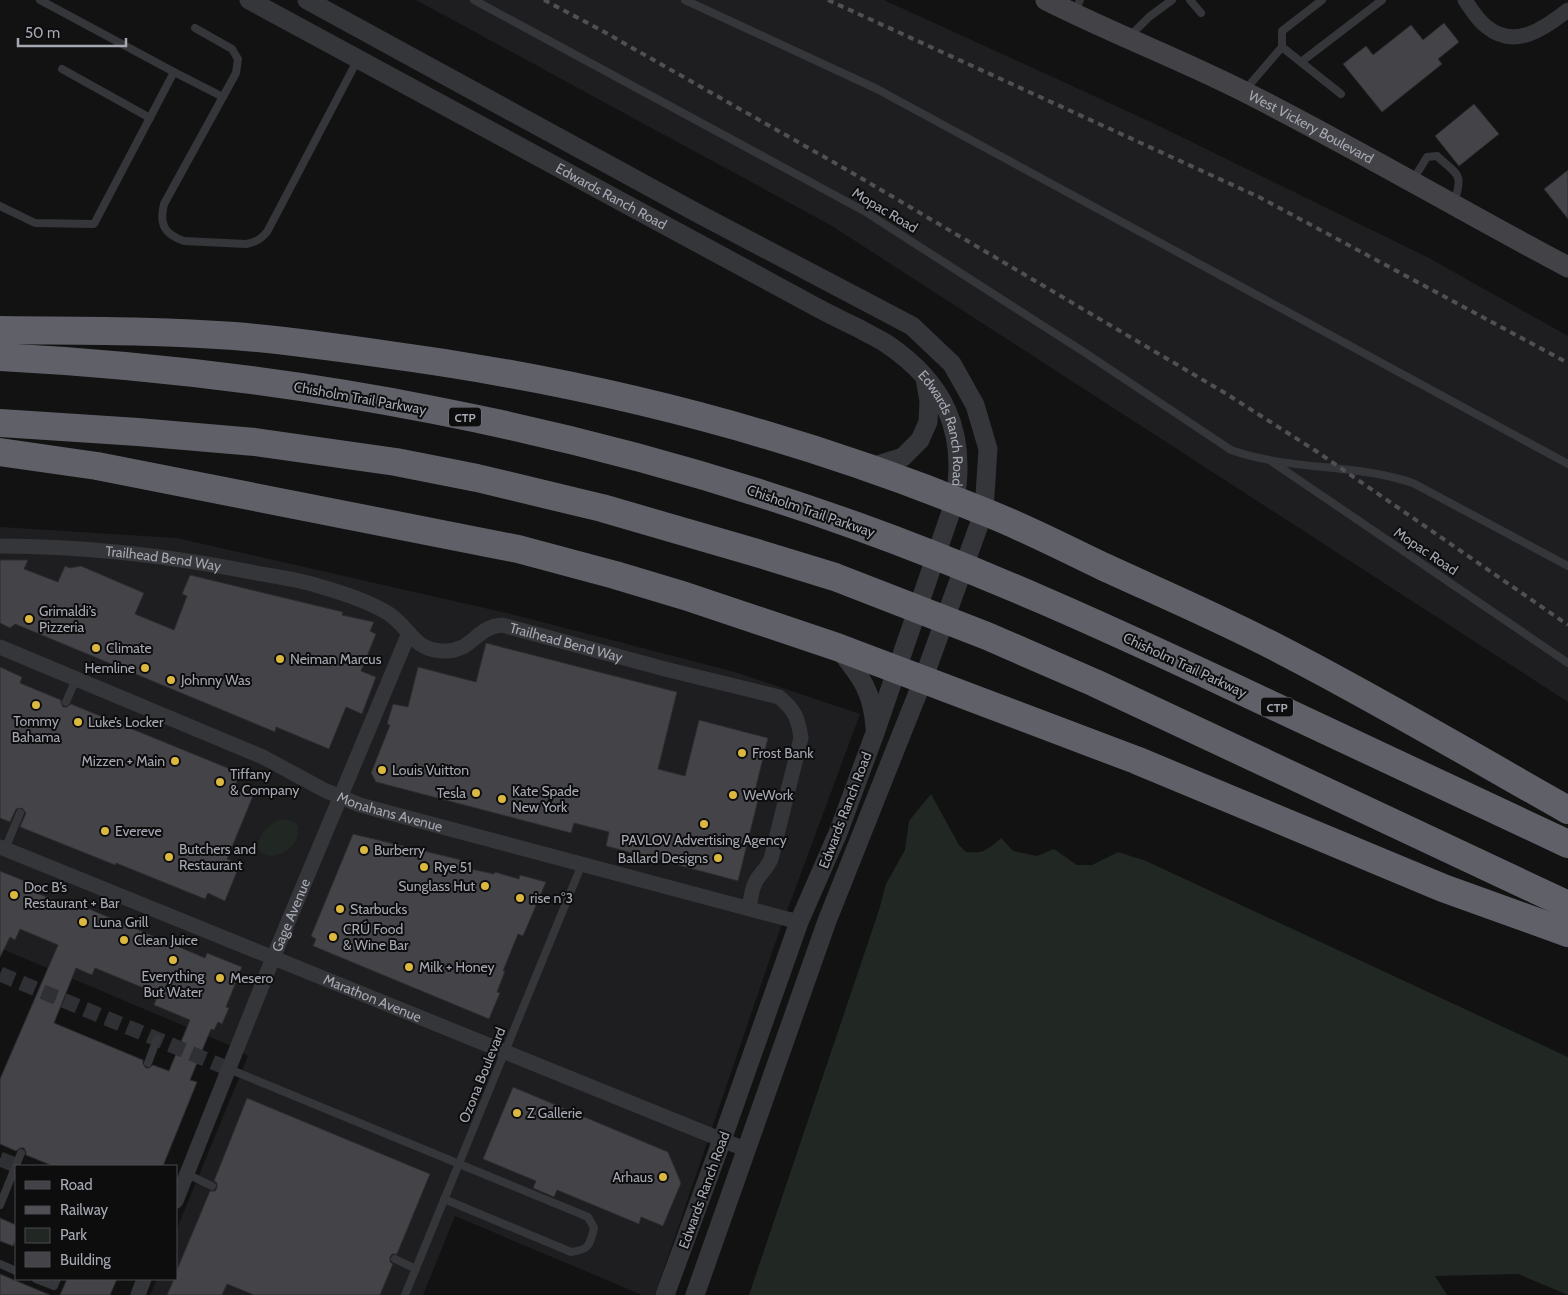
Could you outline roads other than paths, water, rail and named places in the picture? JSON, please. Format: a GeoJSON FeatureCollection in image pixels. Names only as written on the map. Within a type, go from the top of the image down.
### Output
{"type":"FeatureCollection","features":[{"type":"Feature","properties":{"kind":"highway"},"geometry":{"type":"LineString","coordinates":[[0,330],[132,331],[236,336],[317,344],[441,362],[578,387],[654,404],[748,430],[868,468],[984,511],[1281,650],[1337,679],[1568,810]]}},
{"type":"Feature","properties":{"kind":"highway","name":"Chisholm Trail Parkway"},"geometry":{"type":"LineString","coordinates":[[0,357],[132,367],[213,376],[283,385],[451,414],[598,447],[680,469],[808,508],[984,576],[1145,646],[1568,844]]}},
{"type":"Feature","properties":{"kind":"highway"},"geometry":{"type":"LineString","coordinates":[[0,423],[138,432],[246,442],[396,462],[487,480],[671,527],[835,577],[987,636],[1095,683],[1568,905]]}},
{"type":"Feature","properties":{"kind":"highway"},"geometry":{"type":"LineString","coordinates":[[0,452],[134,473],[518,549],[685,596],[837,647],[1136,760],[1443,888],[1568,933]]}},
{"type":"Feature","properties":{"kind":"main road","name":"West Vickery Boulevard"},"geometry":{"type":"LineString","coordinates":[[1046,0],[1077,7],[1128,38],[1244,91],[1568,267]]}},
{"type":"Feature","properties":{"kind":"street","name":"Edwards Ranch Road"},"geometry":{"type":"LineString","coordinates":[[249,0],[805,302],[885,342],[915,365],[925,376],[940,395],[953,424],[958,450],[959,478],[955,500],[875,733],[838,833],[799,922],[665,1295]]}},
{"type":"Feature","properties":{"kind":"street","name":"Edwards Ranch Road"},"geometry":{"type":"LineString","coordinates":[[307,0],[699,214],[912,326],[952,364],[975,405],[988,449],[984,511],[923,680],[827,921],[695,1295]]}},
{"type":"Feature","properties":{"kind":"street"},"geometry":{"type":"LineString","coordinates":[[1464,0],[1487,27],[1500,34],[1516,38],[1531,34],[1556,20],[1568,10]]}},
{"type":"Feature","properties":{"kind":"street"},"geometry":{"type":"LineString","coordinates":[[868,468],[903,457],[920,440],[928,422],[929,401],[925,376]]}},
{"type":"Feature","properties":{"kind":"street","name":"Trailhead Bend Way"},"geometry":{"type":"LineString","coordinates":[[0,546],[110,550],[209,563],[321,586],[385,611],[399,621],[416,643],[436,651],[450,651],[466,646],[486,628],[502,625],[778,697],[790,706],[798,720],[801,738],[771,859],[767,868],[754,884],[749,908]]}},
{"type":"Feature","properties":{"kind":"street","name":"Gage Avenue"},"geometry":{"type":"LineString","coordinates":[[178,1196],[273,958],[409,633]]}},
{"type":"Feature","properties":{"kind":"street","name":"Monahans Avenue"},"geometry":{"type":"LineString","coordinates":[[0,647],[264,757],[324,790],[360,805],[799,922]]}},
{"type":"Feature","properties":{"kind":"street"},"geometry":{"type":"LineString","coordinates":[[837,647],[868,691],[872,704],[875,733]]}},
{"type":"Feature","properties":{"kind":"street"},"geometry":{"type":"LineString","coordinates":[[827,921],[822,915],[834,875],[838,833]]}},
{"type":"Feature","properties":{"kind":"street","name":"Marathon Avenue"},"geometry":{"type":"LineString","coordinates":[[2,848],[746,1150]]}},
{"type":"Feature","properties":{"kind":"street"},"geometry":{"type":"LineString","coordinates":[[798,1000],[809,944],[809,933],[799,922]]}},
{"type":"Feature","properties":{"kind":"street"},"geometry":{"type":"LineString","coordinates":[[138,1295],[144,1280]]}},
{"type":"Feature","properties":{"kind":"lane"},"geometry":{"type":"LineString","coordinates":[[40,0],[223,97]]}},
{"type":"Feature","properties":{"kind":"lane","name":"Mopac Road"},"geometry":{"type":"LineString","coordinates":[[474,0],[864,211],[1084,352],[1231,450],[1269,460],[1340,468],[1398,478],[1413,483],[1568,566]]}},
{"type":"Feature","properties":{"kind":"lane"},"geometry":{"type":"LineString","coordinates":[[684,0],[878,90],[1568,464]]}},
{"type":"Feature","properties":{"kind":"lane"},"geometry":{"type":"LineString","coordinates":[[1128,38],[1149,16],[1172,0]]}},
{"type":"Feature","properties":{"kind":"lane"},"geometry":{"type":"LineString","coordinates":[[1190,0],[1201,13]]}},
{"type":"Feature","properties":{"kind":"lane"},"geometry":{"type":"LineString","coordinates":[[1244,91],[1282,47],[1282,31],[1322,0]]}},
{"type":"Feature","properties":{"kind":"lane"},"geometry":{"type":"LineString","coordinates":[[1301,62],[1382,0]]}},
{"type":"Feature","properties":{"kind":"lane"},"geometry":{"type":"LineString","coordinates":[[195,28],[232,49],[238,59],[236,73],[164,204],[161,216],[163,225],[175,238],[184,241],[246,244],[262,238],[267,232],[358,59]]}},
{"type":"Feature","properties":{"kind":"lane"},"geometry":{"type":"LineString","coordinates":[[1282,47],[1341,94]]}},
{"type":"Feature","properties":{"kind":"lane"},"geometry":{"type":"LineString","coordinates":[[62,69],[150,118]]}},
{"type":"Feature","properties":{"kind":"lane"},"geometry":{"type":"LineString","coordinates":[[0,206],[35,223],[94,224],[174,72]]}},
{"type":"Feature","properties":{"kind":"lane"},"geometry":{"type":"LineString","coordinates":[[1412,182],[1427,157],[1436,156],[1459,176],[1460,185],[1454,204]]}},
{"type":"Feature","properties":{"kind":"lane","name":"Mopac Road"},"geometry":{"type":"LineString","coordinates":[[1269,460],[1568,663]]}},
{"type":"Feature","properties":{"kind":"lane"},"geometry":{"type":"LineString","coordinates":[[66,702],[76,678]]}},
{"type":"Feature","properties":{"kind":"lane"},"geometry":{"type":"LineString","coordinates":[[2,848],[20,813]]}},
{"type":"Feature","properties":{"kind":"lane","name":"Ozona Boulevard"},"geometry":{"type":"LineString","coordinates":[[405,1295],[582,864]]}},
{"type":"Feature","properties":{"kind":"lane"},"geometry":{"type":"LineString","coordinates":[[148,1062],[157,1039]]}},
{"type":"Feature","properties":{"kind":"lane"},"geometry":{"type":"LineString","coordinates":[[229,1069],[588,1217],[594,1228],[590,1244],[583,1250],[571,1252],[444,1199]]}},
{"type":"Feature","properties":{"kind":"lane"},"geometry":{"type":"LineString","coordinates":[[16,1165],[21,1153]]}},
{"type":"Feature","properties":{"kind":"lane"},"geometry":{"type":"LineString","coordinates":[[0,1205],[15,1168]]}},
{"type":"Feature","properties":{"kind":"lane"},"geometry":{"type":"LineString","coordinates":[[187,1174],[212,1186]]}},
{"type":"Feature","properties":{"kind":"lane"},"geometry":{"type":"LineString","coordinates":[[395,1259],[416,1269]]}},
{"type":"Feature","properties":{"kind":"lane"},"geometry":{"type":"LineString","coordinates":[[0,1264],[15,1271]]}},
{"type":"Feature","properties":{"kind":"lane"},"geometry":{"type":"LineString","coordinates":[[39,1280],[54,1286],[57,1280]]}},
{"type":"Feature","properties":{"kind":"tunnel"},"geometry":{"type":"LineString","coordinates":[[0,974],[229,1069]]}},
{"type":"Feature","properties":{"kind":"tunnel"},"geometry":{"type":"LineString","coordinates":[[0,1159],[15,1165]]}},
{"type":"Feature","properties":{"kind":"railway"},"geometry":{"type":"LineString","coordinates":[[544,0],[599,29],[849,171],[1225,393],[1316,451],[1568,625]]}},
{"type":"Feature","properties":{"kind":"railway"},"geometry":{"type":"LineString","coordinates":[[828,0],[1259,197],[1568,363]]}},
{"type":"Feature","properties":{"kind":"place","name":"Grimaldi’s Pizzeria"},"geometry":{"type":"Point","coordinates":[29,619]}},
{"type":"Feature","properties":{"kind":"place","name":"Climate"},"geometry":{"type":"Point","coordinates":[96,648]}},
{"type":"Feature","properties":{"kind":"place","name":"Neiman Marcus"},"geometry":{"type":"Point","coordinates":[280,659]}},
{"type":"Feature","properties":{"kind":"place","name":"Hemline"},"geometry":{"type":"Point","coordinates":[145,668]}},
{"type":"Feature","properties":{"kind":"place","name":"Johnny Was"},"geometry":{"type":"Point","coordinates":[171,680]}},
{"type":"Feature","properties":{"kind":"place","name":"Tommy Bahama"},"geometry":{"type":"Point","coordinates":[36,705]}},
{"type":"Feature","properties":{"kind":"place","name":"Luke’s Locker"},"geometry":{"type":"Point","coordinates":[78,722]}},
{"type":"Feature","properties":{"kind":"place","name":"Frost Bank"},"geometry":{"type":"Point","coordinates":[742,753]}},
{"type":"Feature","properties":{"kind":"place","name":"Mizzen + Main"},"geometry":{"type":"Point","coordinates":[175,761]}},
{"type":"Feature","properties":{"kind":"place","name":"Louis Vuitton"},"geometry":{"type":"Point","coordinates":[382,770]}},
{"type":"Feature","properties":{"kind":"place","name":"Tiffany & Company"},"geometry":{"type":"Point","coordinates":[220,782]}},
{"type":"Feature","properties":{"kind":"place","name":"Tesla"},"geometry":{"type":"Point","coordinates":[476,793]}},
{"type":"Feature","properties":{"kind":"place","name":"WeWork"},"geometry":{"type":"Point","coordinates":[733,795]}},
{"type":"Feature","properties":{"kind":"place","name":"Kate Spade New York"},"geometry":{"type":"Point","coordinates":[502,799]}},
{"type":"Feature","properties":{"kind":"place","name":"PAVLOV Advertising Agency"},"geometry":{"type":"Point","coordinates":[704,824]}},
{"type":"Feature","properties":{"kind":"place","name":"Evereve"},"geometry":{"type":"Point","coordinates":[105,831]}},
{"type":"Feature","properties":{"kind":"place","name":"Burberry"},"geometry":{"type":"Point","coordinates":[364,850]}},
{"type":"Feature","properties":{"kind":"place","name":"Butchers and Restaurant"},"geometry":{"type":"Point","coordinates":[169,857]}},
{"type":"Feature","properties":{"kind":"place","name":"Ballard Designs"},"geometry":{"type":"Point","coordinates":[718,858]}},
{"type":"Feature","properties":{"kind":"place","name":"Rye 51"},"geometry":{"type":"Point","coordinates":[424,867]}},
{"type":"Feature","properties":{"kind":"place","name":"Sunglass Hut"},"geometry":{"type":"Point","coordinates":[485,886]}},
{"type":"Feature","properties":{"kind":"place","name":"Doc B’s Restaurant + Bar"},"geometry":{"type":"Point","coordinates":[14,895]}},
{"type":"Feature","properties":{"kind":"place","name":"rise n°3"},"geometry":{"type":"Point","coordinates":[520,898]}},
{"type":"Feature","properties":{"kind":"place","name":"Starbucks"},"geometry":{"type":"Point","coordinates":[340,909]}},
{"type":"Feature","properties":{"kind":"place","name":"Luna Grill"},"geometry":{"type":"Point","coordinates":[83,922]}},
{"type":"Feature","properties":{"kind":"place","name":"CRÚ Food & Wine Bar"},"geometry":{"type":"Point","coordinates":[333,937]}},
{"type":"Feature","properties":{"kind":"place","name":"Clean Juice"},"geometry":{"type":"Point","coordinates":[124,940]}},
{"type":"Feature","properties":{"kind":"place","name":"Everything But Water"},"geometry":{"type":"Point","coordinates":[173,960]}},
{"type":"Feature","properties":{"kind":"place","name":"Milk + Honey"},"geometry":{"type":"Point","coordinates":[409,967]}},
{"type":"Feature","properties":{"kind":"place","name":"Mesero"},"geometry":{"type":"Point","coordinates":[220,978]}},
{"type":"Feature","properties":{"kind":"place","name":"Z Gallerie"},"geometry":{"type":"Point","coordinates":[517,1113]}},
{"type":"Feature","properties":{"kind":"place","name":"Arhaus"},"geometry":{"type":"Point","coordinates":[663,1177]}}]}
